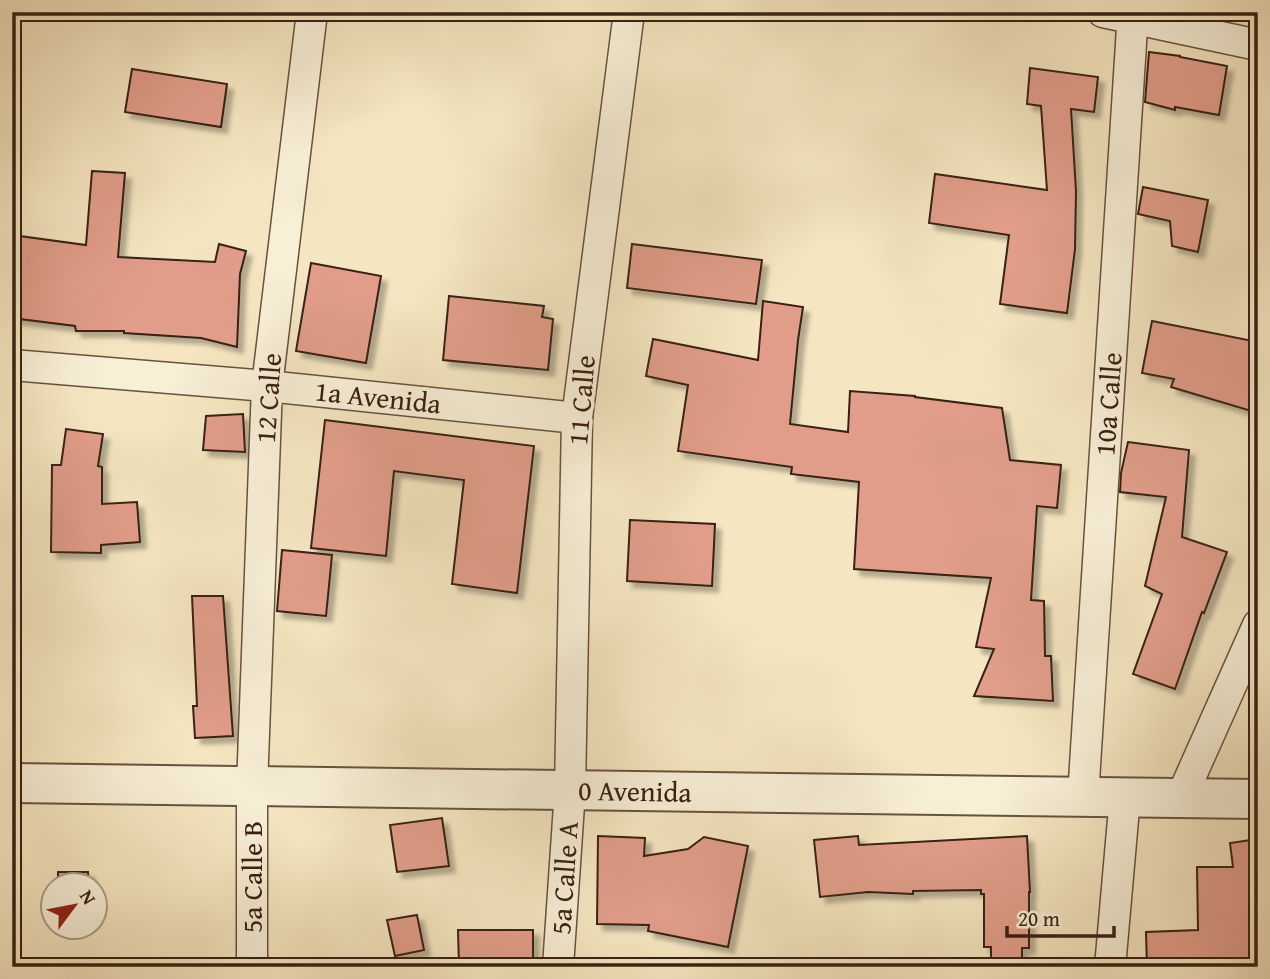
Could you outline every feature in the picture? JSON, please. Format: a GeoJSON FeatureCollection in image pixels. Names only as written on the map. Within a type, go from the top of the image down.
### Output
{"type":"FeatureCollection","features":[{"type":"Feature","properties":{"kind":"street","name":"12 Calle"},"geometry":{"type":"LineString","coordinates":[[252,787],[267,386],[312,12]]}},
{"type":"Feature","properties":{"kind":"street","name":"11 Calle"},"geometry":{"type":"LineString","coordinates":[[570,790],[577,418],[629,12]]}},
{"type":"Feature","properties":{"kind":"street"},"geometry":{"type":"LineString","coordinates":[[1103,12],[1133,16],[1258,45]]}},
{"type":"Feature","properties":{"kind":"street","name":"10a Calle"},"geometry":{"type":"LineString","coordinates":[[1083,797],[1133,16]]}},
{"type":"Feature","properties":{"kind":"street","name":"1a Avenida"},"geometry":{"type":"LineString","coordinates":[[12,365],[267,386],[577,418]]}},
{"type":"Feature","properties":{"kind":"street"},"geometry":{"type":"LineString","coordinates":[[1181,797],[1258,625]]}},
{"type":"Feature","properties":{"kind":"street","name":"0 Avenida"},"geometry":{"type":"LineString","coordinates":[[12,783],[1258,799]]}},
{"type":"Feature","properties":{"kind":"street","name":"5a Calle B"},"geometry":{"type":"LineString","coordinates":[[252,787],[252,967]]}},
{"type":"Feature","properties":{"kind":"street","name":"5a Calle A"},"geometry":{"type":"LineString","coordinates":[[558,967],[570,790]]}},
{"type":"Feature","properties":{"kind":"street"},"geometry":{"type":"LineString","coordinates":[[1110,967],[1125,797]]}},
{"type":"Feature","properties":{"kind":"building"},"geometry":{"type":"Polygon","coordinates":[[[1149,52],[1227,66],[1219,115],[1175,107],[1175,110],[1145,102],[1149,52]]]}},
{"type":"Feature","properties":{"kind":"building"},"geometry":{"type":"Polygon","coordinates":[[[1030,68],[1098,77],[1094,112],[1071,109],[1076,191],[1075,249],[1067,313],[1000,304],[1009,235],[929,223],[935,174],[1047,190],[1041,106],[1027,104],[1030,68]]]}},
{"type":"Feature","properties":{"kind":"building"},"geometry":{"type":"Polygon","coordinates":[[[132,69],[227,84],[221,127],[125,112],[132,69]]]}},
{"type":"Feature","properties":{"kind":"building"},"geometry":{"type":"Polygon","coordinates":[[[92,171],[125,173],[118,257],[215,262],[219,244],[246,251],[240,274],[237,347],[201,338],[124,331],[76,331],[75,326],[12,318],[12,235],[86,245],[92,171]]]}},
{"type":"Feature","properties":{"kind":"building"},"geometry":{"type":"Polygon","coordinates":[[[1143,187],[1208,200],[1198,252],[1172,246],[1170,221],[1138,214],[1143,187]]]}},
{"type":"Feature","properties":{"kind":"building"},"geometry":{"type":"Polygon","coordinates":[[[632,244],[762,260],[756,304],[627,288],[632,244]]]}},
{"type":"Feature","properties":{"kind":"building"},"geometry":{"type":"Polygon","coordinates":[[[311,263],[381,276],[366,363],[296,351],[311,263]]]}},
{"type":"Feature","properties":{"kind":"building"},"geometry":{"type":"Polygon","coordinates":[[[449,296],[544,306],[542,317],[553,319],[548,370],[443,360],[449,296]]]}},
{"type":"Feature","properties":{"kind":"building"},"geometry":{"type":"Polygon","coordinates":[[[763,301],[803,307],[790,424],[848,432],[850,391],[915,396],[1002,408],[1010,460],[1061,465],[1057,508],[1037,506],[1031,600],[1044,601],[1045,656],[1051,656],[1053,701],[974,696],[994,649],[976,647],[991,578],[854,569],[859,482],[791,474],[792,467],[678,451],[688,385],[646,376],[653,339],[758,360],[763,301]]]}},
{"type":"Feature","properties":{"kind":"building"},"geometry":{"type":"Polygon","coordinates":[[[1152,321],[1258,342],[1258,413],[1171,387],[1174,379],[1142,373],[1152,321]]]}},
{"type":"Feature","properties":{"kind":"building"},"geometry":{"type":"Polygon","coordinates":[[[243,414],[245,452],[203,450],[206,416],[243,414]]]}},
{"type":"Feature","properties":{"kind":"building"},"geometry":{"type":"Polygon","coordinates":[[[325,420],[534,446],[517,593],[452,584],[464,480],[394,471],[386,556],[311,548],[325,420]]]}},
{"type":"Feature","properties":{"kind":"building"},"geometry":{"type":"Polygon","coordinates":[[[66,429],[103,434],[98,466],[102,467],[102,504],[137,502],[140,542],[101,545],[101,553],[51,552],[52,465],[61,465],[66,429]]]}},
{"type":"Feature","properties":{"kind":"building"},"geometry":{"type":"Polygon","coordinates":[[[1128,442],[1189,450],[1182,537],[1227,552],[1175,689],[1133,674],[1162,594],[1145,586],[1166,497],[1120,492],[1128,442]]]}},
{"type":"Feature","properties":{"kind":"building"},"geometry":{"type":"Polygon","coordinates":[[[630,520],[715,524],[712,586],[627,581],[630,520]]]}},
{"type":"Feature","properties":{"kind":"building"},"geometry":{"type":"Polygon","coordinates":[[[282,550],[332,555],[326,616],[277,611],[282,550]]]}},
{"type":"Feature","properties":{"kind":"building"},"geometry":{"type":"Polygon","coordinates":[[[192,596],[223,596],[233,736],[195,738],[193,706],[197,706],[192,596]]]}},
{"type":"Feature","properties":{"kind":"building"},"geometry":{"type":"Polygon","coordinates":[[[442,818],[449,866],[397,872],[390,825],[442,818]]]}},
{"type":"Feature","properties":{"kind":"building"},"geometry":{"type":"Polygon","coordinates":[[[598,836],[645,838],[644,856],[688,849],[704,837],[748,846],[728,947],[648,931],[649,925],[597,924],[598,836]]]}},
{"type":"Feature","properties":{"kind":"building"},"geometry":{"type":"Polygon","coordinates":[[[858,836],[859,845],[1027,836],[1029,948],[1022,948],[1022,967],[991,967],[991,947],[984,947],[984,894],[981,894],[981,890],[913,891],[913,894],[868,892],[820,897],[814,840],[858,836]]]}},
{"type":"Feature","properties":{"kind":"building"},"geometry":{"type":"Polygon","coordinates":[[[1258,839],[1258,922],[1249,922],[1249,967],[1147,967],[1146,932],[1198,930],[1197,867],[1233,867],[1230,843],[1258,839]]]}},
{"type":"Feature","properties":{"kind":"building"},"geometry":{"type":"Polygon","coordinates":[[[417,915],[424,950],[395,956],[387,920],[417,915]]]}},
{"type":"Feature","properties":{"kind":"building"},"geometry":{"type":"Polygon","coordinates":[[[458,930],[533,930],[533,967],[459,967],[458,930]]]}}]}
